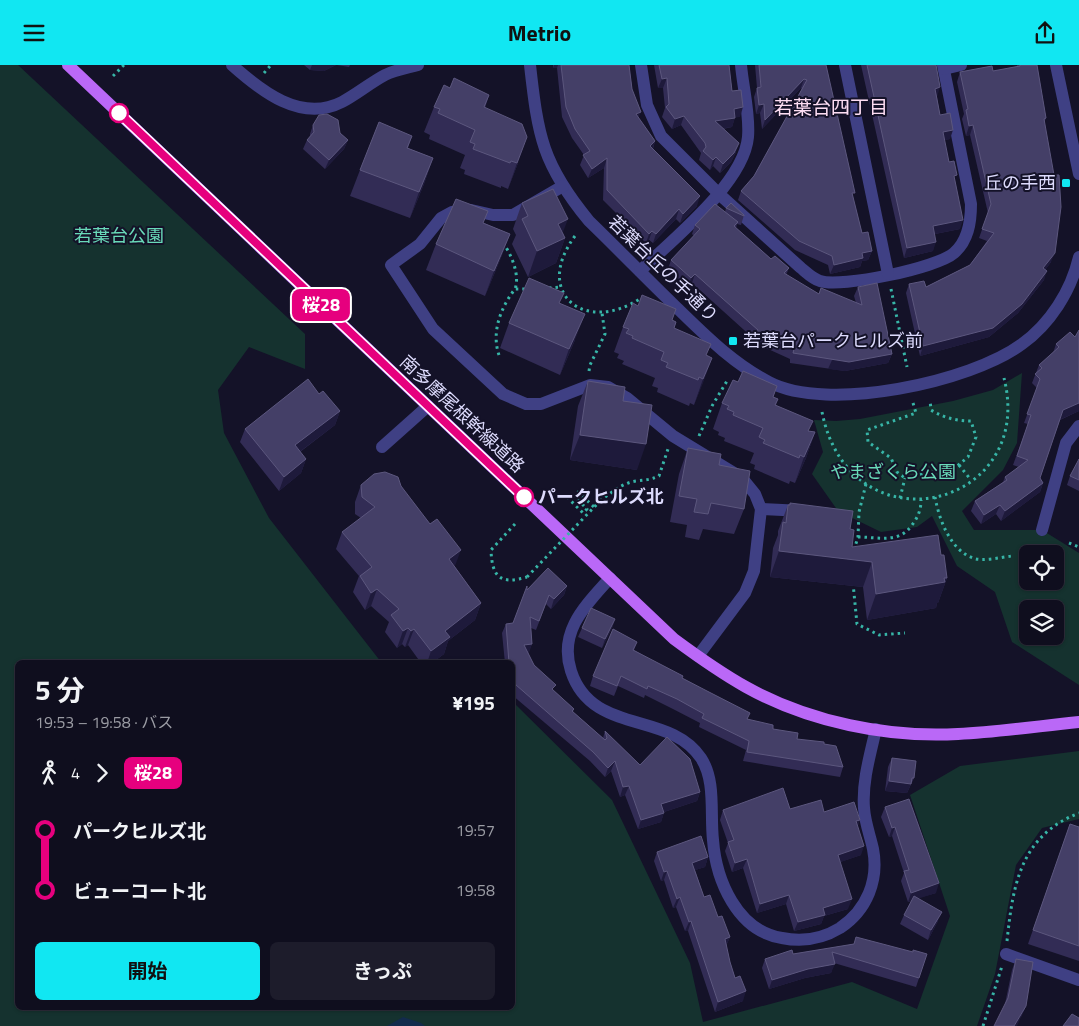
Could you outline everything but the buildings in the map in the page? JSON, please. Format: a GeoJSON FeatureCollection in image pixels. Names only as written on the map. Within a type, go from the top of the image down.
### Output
{"type":"FeatureCollection","features":[{"type":"Feature","properties":{"kind":"main road","name":"南多摩尾根幹線道路"},"geometry":{"type":"LineString","coordinates":[[68,65],[674,639],[747,688],[805,712],[876,729],[912,733],[958,734],[1079,722]]}},
{"type":"Feature","properties":{"kind":"street"},"geometry":{"type":"LineString","coordinates":[[232,65],[268,95],[285,103],[322,107],[340,103],[387,74],[418,65]]}},
{"type":"Feature","properties":{"kind":"street","name":"若葉台丘の手通り"},"geometry":{"type":"LineString","coordinates":[[530,65],[540,138],[550,165],[589,221],[716,346],[745,369],[771,383],[800,393],[830,396],[911,385],[957,375],[1006,355],[1024,343],[1055,310],[1068,286],[1079,257]]}},
{"type":"Feature","properties":{"kind":"street"},"geometry":{"type":"LineString","coordinates":[[641,65],[647,105],[662,136],[718,194],[801,269],[820,281],[840,283],[927,267],[944,260],[954,253],[964,241],[971,223],[971,204],[944,67],[961,65]]}},
{"type":"Feature","properties":{"kind":"street"},"geometry":{"type":"LineString","coordinates":[[640,271],[718,194],[742,162],[748,136],[741,65]]}},
{"type":"Feature","properties":{"kind":"street"},"geometry":{"type":"LineString","coordinates":[[844,65],[888,274]]}},
{"type":"Feature","properties":{"kind":"street"},"geometry":{"type":"LineString","coordinates":[[1056,65],[1079,174]]}},
{"type":"Feature","properties":{"kind":"street"},"geometry":{"type":"LineString","coordinates":[[563,186],[513,215],[494,215],[471,210],[452,212],[441,218],[420,244],[391,265],[433,329],[503,394],[526,404],[541,404],[590,385],[608,387],[618,392],[673,435],[742,478],[754,494],[761,509],[754,571],[750,583],[698,656]]}},
{"type":"Feature","properties":{"kind":"street"},"geometry":{"type":"LineString","coordinates":[[382,447],[428,406]]}},
{"type":"Feature","properties":{"kind":"street"},"geometry":{"type":"LineString","coordinates":[[1042,530],[1066,443],[1079,426]]}},
{"type":"Feature","properties":{"kind":"street"},"geometry":{"type":"LineString","coordinates":[[761,509],[814,511]]}},
{"type":"Feature","properties":{"kind":"street"},"geometry":{"type":"LineString","coordinates":[[610,578],[579,613],[570,631],[568,651],[570,669],[576,685],[592,703],[607,713],[675,735],[688,744],[701,758],[708,774],[715,858],[734,907],[750,925],[772,937],[796,941],[820,937],[840,928],[857,914],[870,895],[875,872],[873,851],[865,823],[864,789],[876,729]]}},
{"type":"Feature","properties":{"kind":"street"},"geometry":{"type":"LineString","coordinates":[[1006,954],[1079,980]]}},
{"type":"Feature","properties":{"kind":"path"},"geometry":{"type":"LineString","coordinates":[[113,76],[124,65]]}},
{"type":"Feature","properties":{"kind":"path"},"geometry":{"type":"LineString","coordinates":[[494,215],[500,239],[514,263],[518,283],[502,311],[496,331],[499,355]]}},
{"type":"Feature","properties":{"kind":"path"},"geometry":{"type":"LineString","coordinates":[[575,236],[561,259],[561,287],[572,304],[593,313],[602,313],[627,308],[641,298]]}},
{"type":"Feature","properties":{"kind":"path"},"geometry":{"type":"LineString","coordinates":[[888,274],[907,367]]}},
{"type":"Feature","properties":{"kind":"path"},"geometry":{"type":"LineString","coordinates":[[545,288],[561,287]]}},
{"type":"Feature","properties":{"kind":"path"},"geometry":{"type":"LineString","coordinates":[[516,289],[535,288]]}},
{"type":"Feature","properties":{"kind":"path"},"geometry":{"type":"LineString","coordinates":[[590,385],[590,365],[605,334],[602,313]]}},
{"type":"Feature","properties":{"kind":"path"},"geometry":{"type":"LineString","coordinates":[[822,412],[833,447],[847,469],[866,484],[886,495],[921,500],[963,488],[993,459],[1000,448],[1008,406],[1004,378]]}},
{"type":"Feature","properties":{"kind":"path"},"geometry":{"type":"LineString","coordinates":[[694,448],[712,406],[727,381]]}},
{"type":"Feature","properties":{"kind":"path"},"geometry":{"type":"LineString","coordinates":[[904,478],[945,470],[959,465],[968,457],[976,437],[971,421],[949,419],[938,414],[931,410],[930,400]]}},
{"type":"Feature","properties":{"kind":"path"},"geometry":{"type":"LineString","coordinates":[[904,478],[897,472],[891,458],[868,442],[866,430],[916,413],[913,403]]}},
{"type":"Feature","properties":{"kind":"path"},"geometry":{"type":"LineString","coordinates":[[515,524],[491,550],[492,567],[498,577],[512,582],[527,577],[600,501],[618,488],[634,481],[650,481],[659,476],[673,435]]}},
{"type":"Feature","properties":{"kind":"path"},"geometry":{"type":"LineString","coordinates":[[959,465],[971,480]]}},
{"type":"Feature","properties":{"kind":"path"},"geometry":{"type":"LineString","coordinates":[[900,498],[904,478]]}},
{"type":"Feature","properties":{"kind":"path"},"geometry":{"type":"LineString","coordinates":[[853,557],[858,537],[859,512],[866,484]]}},
{"type":"Feature","properties":{"kind":"path"},"geometry":{"type":"LineString","coordinates":[[567,497],[583,513],[587,509],[574,496],[578,492],[594,507]]}},
{"type":"Feature","properties":{"kind":"path"},"geometry":{"type":"LineString","coordinates":[[934,497],[940,519],[957,548],[974,559],[1012,556]]}},
{"type":"Feature","properties":{"kind":"path"},"geometry":{"type":"LineString","coordinates":[[858,537],[891,538],[906,534],[919,515],[921,500]]}},
{"type":"Feature","properties":{"kind":"path"},"geometry":{"type":"LineString","coordinates":[[1069,543],[1079,547]]}},
{"type":"Feature","properties":{"kind":"path"},"geometry":{"type":"LineString","coordinates":[[853,576],[857,624],[879,635],[905,633]]}},
{"type":"Feature","properties":{"kind":"path"},"geometry":{"type":"LineString","coordinates":[[982,1026],[1006,954],[1012,892],[1024,859],[1047,832],[1068,817],[1079,813]]}},
{"type":"Feature","properties":{"kind":"green space","name":"若葉台公園"},"geometry":{"type":"Polygon","coordinates":[[[0,65],[18,65],[305,334],[305,369],[249,347],[218,390],[224,433],[269,518],[379,660],[15,660],[15,1010],[515,1010],[515,704],[612,800],[690,963],[703,1022],[852,982],[917,1009],[950,916],[910,795],[960,766],[1079,751],[1079,819],[1042,828],[1016,865],[995,974],[977,1026],[0,1026],[0,65]]]}},
{"type":"Feature","properties":{"kind":"green space","name":"やまざくら公園"},"geometry":{"type":"Polygon","coordinates":[[[1022,373],[1017,443],[1003,470],[962,511],[974,530],[1042,530],[1079,553],[1079,685],[1012,642],[995,592],[957,566],[932,516],[917,527],[881,532],[838,511],[812,474],[823,452],[814,420],[860,419],[953,401],[993,390],[1022,373]]]}},
{"type":"Feature","properties":{"kind":"water"},"geometry":{"type":"Polygon","coordinates":[[[403,1017],[421,1023],[425,1026],[387,1026],[403,1017]]]}},
{"type":"Feature","properties":{"kind":"bus line","name":"桜28"},"geometry":{"type":"LineString","coordinates":[[119,113],[524,497]]}},
{"type":"Feature","properties":{"kind":"place","name":"丘の手西"},"geometry":{"type":"Point","coordinates":[1066,183]}},
{"type":"Feature","properties":{"kind":"place","name":"若葉台パークヒルズ前"},"geometry":{"type":"Point","coordinates":[733,341]}},
{"type":"Feature","properties":{"kind":"place","name":"パークヒルズ北"},"geometry":{"type":"Point","coordinates":[524,497]}},
{"type":"Feature","properties":{"kind":"district","name":"若葉台四丁目"},"geometry":{"type":"Point","coordinates":[831,107]}}]}
